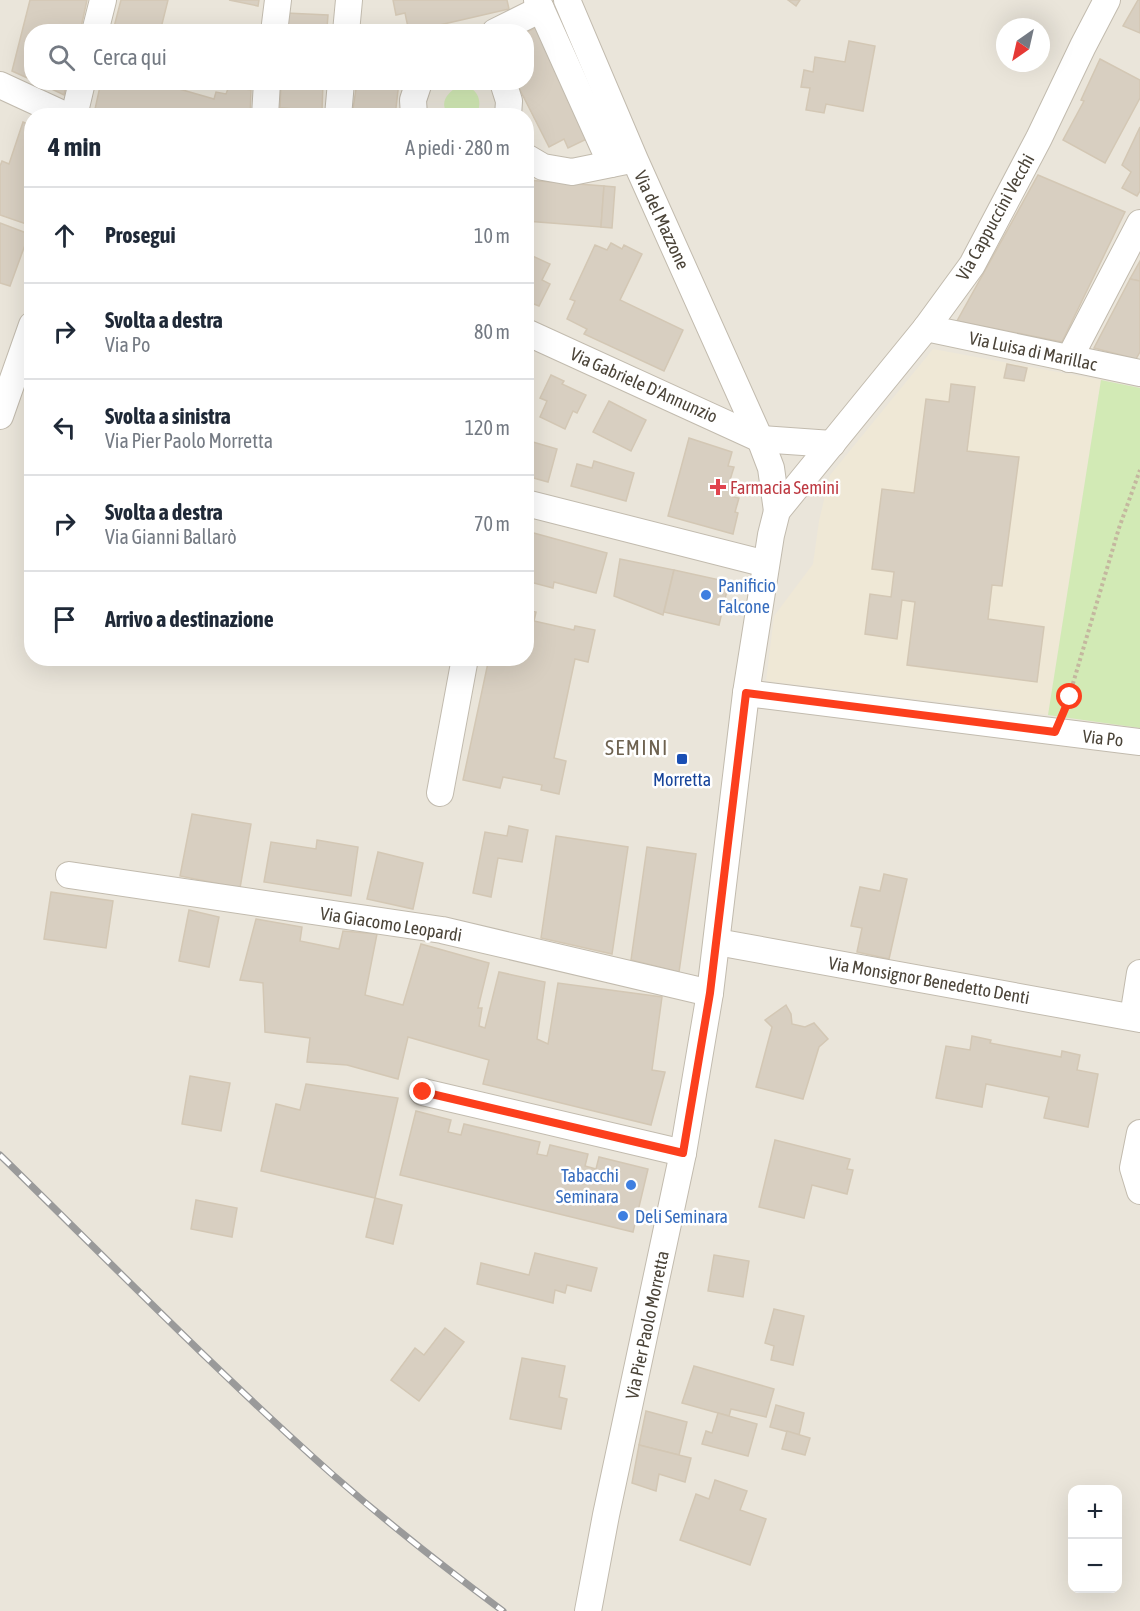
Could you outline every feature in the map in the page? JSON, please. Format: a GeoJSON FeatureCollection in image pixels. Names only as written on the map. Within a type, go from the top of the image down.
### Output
{"type":"FeatureCollection","features":[{"type":"Feature","properties":{"kind":"street"},"geometry":{"type":"LineString","coordinates":[[97,24],[103,0]]}},
{"type":"Feature","properties":{"kind":"street"},"geometry":{"type":"LineString","coordinates":[[349,0],[351,24]]}},
{"type":"Feature","properties":{"kind":"street","name":"Via del Mazzone"},"geometry":{"type":"LineString","coordinates":[[567,0],[623,162],[760,438],[771,468],[777,511]]}},
{"type":"Feature","properties":{"kind":"street","name":"Via Cappuccini Vecchi"},"geometry":{"type":"LineString","coordinates":[[832,444],[926,328],[972,265],[1039,138],[1107,0]]}},
{"type":"Feature","properties":{"kind":"street"},"geometry":{"type":"LineString","coordinates":[[276,24],[280,1]]}},
{"type":"Feature","properties":{"kind":"street"},"geometry":{"type":"LineString","coordinates":[[508,24],[539,5],[623,162],[572,172],[543,167],[534,162]]}},
{"type":"Feature","properties":{"kind":"street"},"geometry":{"type":"LineString","coordinates":[[0,85],[50,108]]}},
{"type":"Feature","properties":{"kind":"street"},"geometry":{"type":"LineString","coordinates":[[76,108],[80,90]]}},
{"type":"Feature","properties":{"kind":"street"},"geometry":{"type":"LineString","coordinates":[[265,108],[267,90]]}},
{"type":"Feature","properties":{"kind":"street"},"geometry":{"type":"LineString","coordinates":[[339,108],[340,90]]}},
{"type":"Feature","properties":{"kind":"street"},"geometry":{"type":"LineString","coordinates":[[413,108],[412,100],[415,90]]}},
{"type":"Feature","properties":{"kind":"street"},"geometry":{"type":"LineString","coordinates":[[506,90],[509,108]]}},
{"type":"Feature","properties":{"kind":"street"},"geometry":{"type":"LineString","coordinates":[[1069,359],[1140,223]]}},
{"type":"Feature","properties":{"kind":"street","name":"Via Luisa di Marillac"},"geometry":{"type":"LineString","coordinates":[[926,328],[1140,373]]}},
{"type":"Feature","properties":{"kind":"street","name":"Via Gabriele D'Annunzio"},"geometry":{"type":"LineString","coordinates":[[534,336],[760,438],[832,444]]}},
{"type":"Feature","properties":{"kind":"street"},"geometry":{"type":"LineString","coordinates":[[0,416],[24,348]]}},
{"type":"Feature","properties":{"kind":"street","name":"Via Pier Paolo Morretta"},"geometry":{"type":"LineString","coordinates":[[588,1611],[606,1515],[683,1153],[717,942],[746,693],[766,564],[777,511],[832,444]]}},
{"type":"Feature","properties":{"kind":"street"},"geometry":{"type":"LineString","coordinates":[[534,505],[766,564]]}},
{"type":"Feature","properties":{"kind":"street"},"geometry":{"type":"LineString","coordinates":[[440,793],[464,666]]}},
{"type":"Feature","properties":{"kind":"street","name":"Via Po"},"geometry":{"type":"LineString","coordinates":[[746,693],[1140,742]]}},
{"type":"Feature","properties":{"kind":"street","name":"Via Giacomo Leopardi"},"geometry":{"type":"LineString","coordinates":[[69,875],[442,930],[710,993]]}},
{"type":"Feature","properties":{"kind":"street","name":"Via Monsignor Benedetto Denti"},"geometry":{"type":"LineString","coordinates":[[717,942],[1137,1018]]}},
{"type":"Feature","properties":{"kind":"street"},"geometry":{"type":"LineString","coordinates":[[1137,1018],[1140,973]]}},
{"type":"Feature","properties":{"kind":"street"},"geometry":{"type":"LineString","coordinates":[[423,1092],[683,1153]]}},
{"type":"Feature","properties":{"kind":"street"},"geometry":{"type":"LineString","coordinates":[[1140,1133],[1133,1168],[1140,1191]]}},
{"type":"Feature","properties":{"kind":"path"},"geometry":{"type":"LineString","coordinates":[[1055,732],[1070,697],[1100,590],[1140,470]]}},
{"type":"Feature","properties":{"kind":"shaded area"},"geometry":{"type":"Polygon","coordinates":[[[0,0],[1140,0],[1140,1611],[0,1611],[0,0]]]}},
{"type":"Feature","properties":{"kind":"shaded area"},"geometry":{"type":"Polygon","coordinates":[[[933,349],[1101,380],[1048,715],[766,681],[774,616],[813,564],[819,521],[830,475],[933,349]]]}},
{"type":"Feature","properties":{"kind":"green space"},"geometry":{"type":"Polygon","coordinates":[[[454,90],[472,90],[479,99],[479,108],[444,108],[445,100],[454,90]]]}},
{"type":"Feature","properties":{"kind":"green space"},"geometry":{"type":"Polygon","coordinates":[[[1101,380],[1140,388],[1140,728],[1048,715],[1101,380]]]}},
{"type":"Feature","properties":{"kind":"building"},"geometry":{"type":"Polygon","coordinates":[[[30,0],[87,0],[82,24],[24,24],[24,76],[12,71],[30,0]]]}},
{"type":"Feature","properties":{"kind":"building"},"geometry":{"type":"Polygon","coordinates":[[[121,0],[168,0],[162,24],[115,24],[121,0]]]}},
{"type":"Feature","properties":{"kind":"building"},"geometry":{"type":"Polygon","coordinates":[[[229,0],[259,0],[258,6],[229,0]]]}},
{"type":"Feature","properties":{"kind":"building"},"geometry":{"type":"Polygon","coordinates":[[[393,0],[507,0],[509,9],[444,24],[407,24],[405,13],[396,15],[393,0]]]}},
{"type":"Feature","properties":{"kind":"building"},"geometry":{"type":"Polygon","coordinates":[[[788,0],[800,0],[796,6],[788,0]]]}},
{"type":"Feature","properties":{"kind":"building"},"geometry":{"type":"Polygon","coordinates":[[[1140,0],[1140,33],[1123,26],[1140,0]]]}},
{"type":"Feature","properties":{"kind":"building"},"geometry":{"type":"Polygon","coordinates":[[[286,13],[328,15],[327,24],[285,24],[286,13]]]}},
{"type":"Feature","properties":{"kind":"building"},"geometry":{"type":"Polygon","coordinates":[[[537,27],[591,137],[568,148],[564,139],[549,147],[534,117],[534,108],[529,108],[520,90],[534,90],[534,28],[537,27]]]}},
{"type":"Feature","properties":{"kind":"building"},"geometry":{"type":"Polygon","coordinates":[[[849,41],[875,46],[863,111],[826,104],[824,113],[806,110],[810,88],[801,87],[804,70],[813,72],[815,57],[845,62],[849,41]]]}},
{"type":"Feature","properties":{"kind":"building"},"geometry":{"type":"Polygon","coordinates":[[[1100,59],[1140,80],[1140,98],[1105,163],[1063,140],[1084,101],[1081,100],[1100,59]]]}},
{"type":"Feature","properties":{"kind":"building"},"geometry":{"type":"Polygon","coordinates":[[[54,90],[65,90],[64,95],[54,90]]]}},
{"type":"Feature","properties":{"kind":"building"},"geometry":{"type":"Polygon","coordinates":[[[99,90],[183,90],[214,99],[216,92],[226,94],[228,90],[251,90],[250,108],[95,108],[99,90]]]}},
{"type":"Feature","properties":{"kind":"building"},"geometry":{"type":"Polygon","coordinates":[[[281,90],[323,90],[322,108],[280,108],[281,90]]]}},
{"type":"Feature","properties":{"kind":"building"},"geometry":{"type":"Polygon","coordinates":[[[356,90],[398,90],[396,108],[353,108],[356,90]]]}},
{"type":"Feature","properties":{"kind":"building"},"geometry":{"type":"Polygon","coordinates":[[[23,122],[24,223],[0,215],[0,166],[2,161],[9,164],[23,122]]]}},
{"type":"Feature","properties":{"kind":"building"},"geometry":{"type":"Polygon","coordinates":[[[1140,127],[1140,191],[1137,196],[1122,188],[1131,172],[1122,165],[1140,127]]]}},
{"type":"Feature","properties":{"kind":"building"},"geometry":{"type":"Polygon","coordinates":[[[1038,175],[1125,212],[1062,342],[957,321],[1038,175]]]}},
{"type":"Feature","properties":{"kind":"building"},"geometry":{"type":"Polygon","coordinates":[[[534,181],[604,186],[601,227],[534,222],[534,181]]]}},
{"type":"Feature","properties":{"kind":"building"},"geometry":{"type":"Polygon","coordinates":[[[604,186],[615,187],[612,228],[601,227],[604,186]]]}},
{"type":"Feature","properties":{"kind":"building"},"geometry":{"type":"Polygon","coordinates":[[[0,223],[24,232],[24,248],[10,286],[0,283],[0,223]]]}},
{"type":"Feature","properties":{"kind":"building"},"geometry":{"type":"Polygon","coordinates":[[[611,243],[622,249],[624,245],[642,254],[620,300],[683,330],[664,371],[584,334],[587,329],[567,319],[575,301],[570,299],[595,245],[607,250],[611,243]]]}},
{"type":"Feature","properties":{"kind":"building"},"geometry":{"type":"Polygon","coordinates":[[[534,257],[550,264],[542,280],[550,284],[539,306],[534,304],[534,257]]]}},
{"type":"Feature","properties":{"kind":"building"},"geometry":{"type":"Polygon","coordinates":[[[1140,261],[1140,281],[1130,279],[1140,261]]]}},
{"type":"Feature","properties":{"kind":"building"},"geometry":{"type":"Polygon","coordinates":[[[1130,279],[1140,281],[1140,352],[1136,359],[1094,348],[1130,279]]]}},
{"type":"Feature","properties":{"kind":"building"},"geometry":{"type":"Polygon","coordinates":[[[1007,364],[1027,368],[1024,381],[1004,378],[1007,364]]]}},
{"type":"Feature","properties":{"kind":"building"},"geometry":{"type":"Polygon","coordinates":[[[551,375],[564,381],[562,384],[586,395],[577,413],[573,411],[565,429],[540,417],[547,401],[540,398],[551,375]]]}},
{"type":"Feature","properties":{"kind":"building"},"geometry":{"type":"Polygon","coordinates":[[[951,384],[975,387],[967,451],[1019,457],[1002,586],[992,585],[988,619],[1044,627],[1037,682],[907,665],[915,602],[902,600],[897,639],[865,634],[870,594],[891,597],[894,572],[872,569],[882,489],[914,493],[926,399],[949,402],[951,384]]]}},
{"type":"Feature","properties":{"kind":"building"},"geometry":{"type":"Polygon","coordinates":[[[609,401],[646,420],[631,451],[593,432],[609,401]]]}},
{"type":"Feature","properties":{"kind":"building"},"geometry":{"type":"Polygon","coordinates":[[[689,438],[732,452],[728,466],[734,467],[730,480],[737,482],[733,497],[739,498],[733,534],[668,516],[689,438]]]}},
{"type":"Feature","properties":{"kind":"building"},"geometry":{"type":"Polygon","coordinates":[[[534,442],[557,449],[548,482],[534,478],[534,442]]]}},
{"type":"Feature","properties":{"kind":"building"},"geometry":{"type":"Polygon","coordinates":[[[594,461],[634,473],[626,501],[571,486],[577,464],[592,468],[594,461]]]}},
{"type":"Feature","properties":{"kind":"building"},"geometry":{"type":"Polygon","coordinates":[[[534,533],[607,553],[596,593],[554,582],[553,588],[534,583],[534,533]]]}},
{"type":"Feature","properties":{"kind":"building"},"geometry":{"type":"Polygon","coordinates":[[[620,559],[674,570],[663,615],[614,596],[620,559]]]}},
{"type":"Feature","properties":{"kind":"building"},"geometry":{"type":"Polygon","coordinates":[[[674,570],[729,582],[719,625],[664,612],[674,570]]]}},
{"type":"Feature","properties":{"kind":"building"},"geometry":{"type":"Polygon","coordinates":[[[534,621],[574,630],[575,626],[595,630],[588,662],[575,659],[554,758],[566,761],[559,794],[541,790],[542,785],[503,777],[500,788],[463,780],[487,666],[534,666],[534,621]]]}},
{"type":"Feature","properties":{"kind":"building"},"geometry":{"type":"Polygon","coordinates":[[[192,814],[251,824],[240,888],[180,876],[192,814]]]}},
{"type":"Feature","properties":{"kind":"building"},"geometry":{"type":"Polygon","coordinates":[[[509,826],[528,830],[522,862],[498,858],[491,897],[473,893],[485,832],[507,836],[509,826]]]}},
{"type":"Feature","properties":{"kind":"building"},"geometry":{"type":"Polygon","coordinates":[[[556,836],[628,847],[612,954],[541,938],[556,836]]]}},
{"type":"Feature","properties":{"kind":"building"},"geometry":{"type":"Polygon","coordinates":[[[317,840],[358,847],[351,896],[264,882],[271,842],[316,849],[317,840]]]}},
{"type":"Feature","properties":{"kind":"building"},"geometry":{"type":"Polygon","coordinates":[[[647,847],[696,854],[679,972],[631,960],[647,847]]]}},
{"type":"Feature","properties":{"kind":"building"},"geometry":{"type":"Polygon","coordinates":[[[378,852],[423,863],[413,909],[367,899],[378,852]]]}},
{"type":"Feature","properties":{"kind":"building"},"geometry":{"type":"Polygon","coordinates":[[[884,874],[907,879],[889,959],[857,952],[862,928],[851,926],[860,887],[880,891],[884,874]]]}},
{"type":"Feature","properties":{"kind":"building"},"geometry":{"type":"Polygon","coordinates":[[[51,892],[113,901],[106,948],[44,939],[51,892]]]}},
{"type":"Feature","properties":{"kind":"building"},"geometry":{"type":"Polygon","coordinates":[[[189,910],[219,917],[209,967],[179,961],[189,910]]]}},
{"type":"Feature","properties":{"kind":"building"},"geometry":{"type":"Polygon","coordinates":[[[256,919],[302,927],[300,941],[339,949],[343,931],[377,934],[365,995],[403,1005],[421,944],[489,963],[478,1008],[482,1008],[479,1026],[485,1028],[499,972],[545,982],[537,1039],[548,1044],[558,983],[662,997],[652,1070],[665,1072],[651,1125],[483,1084],[489,1060],[408,1037],[398,1079],[347,1065],[307,1062],[310,1038],[265,1032],[263,983],[240,980],[256,919]]]}},
{"type":"Feature","properties":{"kind":"building"},"geometry":{"type":"Polygon","coordinates":[[[786,1005],[791,1014],[792,1024],[805,1027],[814,1023],[828,1039],[819,1047],[803,1099],[756,1087],[772,1027],[765,1020],[786,1005]]]}},
{"type":"Feature","properties":{"kind":"building"},"geometry":{"type":"Polygon","coordinates":[[[972,1036],[991,1040],[990,1043],[1061,1057],[1062,1051],[1080,1055],[1077,1070],[1098,1074],[1088,1127],[1044,1118],[1049,1097],[986,1084],[982,1107],[936,1098],[946,1046],[970,1050],[972,1036]]]}},
{"type":"Feature","properties":{"kind":"building"},"geometry":{"type":"Polygon","coordinates":[[[190,1076],[230,1083],[221,1131],[182,1124],[190,1076]]]}},
{"type":"Feature","properties":{"kind":"building"},"geometry":{"type":"Polygon","coordinates":[[[306,1084],[398,1098],[375,1198],[261,1171],[276,1104],[300,1110],[306,1084]]]}},
{"type":"Feature","properties":{"kind":"building"},"geometry":{"type":"Polygon","coordinates":[[[416,1111],[451,1120],[448,1132],[461,1135],[464,1124],[540,1142],[537,1154],[547,1156],[550,1145],[588,1154],[585,1166],[596,1169],[599,1157],[648,1169],[633,1232],[400,1175],[416,1111]]]}},
{"type":"Feature","properties":{"kind":"building"},"geometry":{"type":"Polygon","coordinates":[[[775,1140],[850,1159],[847,1169],[853,1170],[847,1194],[812,1185],[804,1218],[759,1207],[775,1140]]]}},
{"type":"Feature","properties":{"kind":"building"},"geometry":{"type":"Polygon","coordinates":[[[375,1198],[402,1205],[393,1244],[366,1237],[375,1198]]]}},
{"type":"Feature","properties":{"kind":"building"},"geometry":{"type":"Polygon","coordinates":[[[196,1200],[237,1208],[232,1237],[191,1229],[196,1200]]]}},
{"type":"Feature","properties":{"kind":"building"},"geometry":{"type":"Polygon","coordinates":[[[535,1253],[597,1268],[591,1291],[567,1285],[565,1293],[555,1290],[553,1303],[477,1284],[481,1263],[529,1275],[535,1253]]]}},
{"type":"Feature","properties":{"kind":"building"},"geometry":{"type":"Polygon","coordinates":[[[714,1255],[749,1261],[743,1297],[708,1291],[714,1255]]]}},
{"type":"Feature","properties":{"kind":"building"},"geometry":{"type":"Polygon","coordinates":[[[774,1309],[804,1316],[793,1365],[771,1360],[774,1346],[765,1343],[774,1309]]]}},
{"type":"Feature","properties":{"kind":"building"},"geometry":{"type":"Polygon","coordinates":[[[445,1328],[464,1342],[419,1401],[391,1380],[415,1348],[424,1355],[445,1328]]]}},
{"type":"Feature","properties":{"kind":"building"},"geometry":{"type":"Polygon","coordinates":[[[522,1358],[565,1366],[559,1397],[567,1399],[561,1429],[510,1419],[522,1358]]]}},
{"type":"Feature","properties":{"kind":"building"},"geometry":{"type":"Polygon","coordinates":[[[694,1366],[774,1389],[766,1417],[731,1409],[729,1416],[682,1403],[694,1366]]]}},
{"type":"Feature","properties":{"kind":"building"},"geometry":{"type":"Polygon","coordinates":[[[776,1405],[804,1413],[799,1435],[770,1427],[776,1405]]]}},
{"type":"Feature","properties":{"kind":"building"},"geometry":{"type":"Polygon","coordinates":[[[646,1411],[687,1422],[679,1455],[639,1445],[646,1411]]]}},
{"type":"Feature","properties":{"kind":"building"},"geometry":{"type":"Polygon","coordinates":[[[718,1413],[757,1424],[748,1456],[702,1444],[706,1431],[712,1433],[718,1413]]]}},
{"type":"Feature","properties":{"kind":"building"},"geometry":{"type":"Polygon","coordinates":[[[787,1431],[810,1438],[805,1455],[782,1449],[787,1431]]]}},
{"type":"Feature","properties":{"kind":"building"},"geometry":{"type":"Polygon","coordinates":[[[639,1445],[691,1458],[685,1482],[659,1474],[656,1491],[632,1483],[639,1445]]]}},
{"type":"Feature","properties":{"kind":"building"},"geometry":{"type":"Polygon","coordinates":[[[715,1480],[747,1491],[740,1510],[766,1519],[750,1565],[680,1540],[696,1494],[709,1499],[715,1480]]]}},
{"type":"Feature","properties":{"kind":"railway"},"geometry":{"type":"LineString","coordinates":[[0,1155],[206,1357],[333,1475],[438,1562],[503,1611]]}},
{"type":"Feature","properties":{"kind":"place","name":"Farmacia Semini"},"geometry":{"type":"Point","coordinates":[718,487]}},
{"type":"Feature","properties":{"kind":"place","name":"Panificio Falcone"},"geometry":{"type":"Point","coordinates":[706,595]}},
{"type":"Feature","properties":{"kind":"place","name":"Morretta"},"geometry":{"type":"Point","coordinates":[682,759]}},
{"type":"Feature","properties":{"kind":"place","name":"Tabacchi Seminara"},"geometry":{"type":"Point","coordinates":[631,1185]}},
{"type":"Feature","properties":{"kind":"place","name":"Deli Seminara"},"geometry":{"type":"Point","coordinates":[623,1216]}},
{"type":"Feature","properties":{"kind":"district","name":"SEMINI"},"geometry":{"type":"Point","coordinates":[637,747]}},
{"type":"Feature","properties":{"kind":"route"},"geometry":{"type":"LineString","coordinates":[[423,1092],[683,1153],[717,942],[746,693],[1055,732],[1070,697]]}}]}
